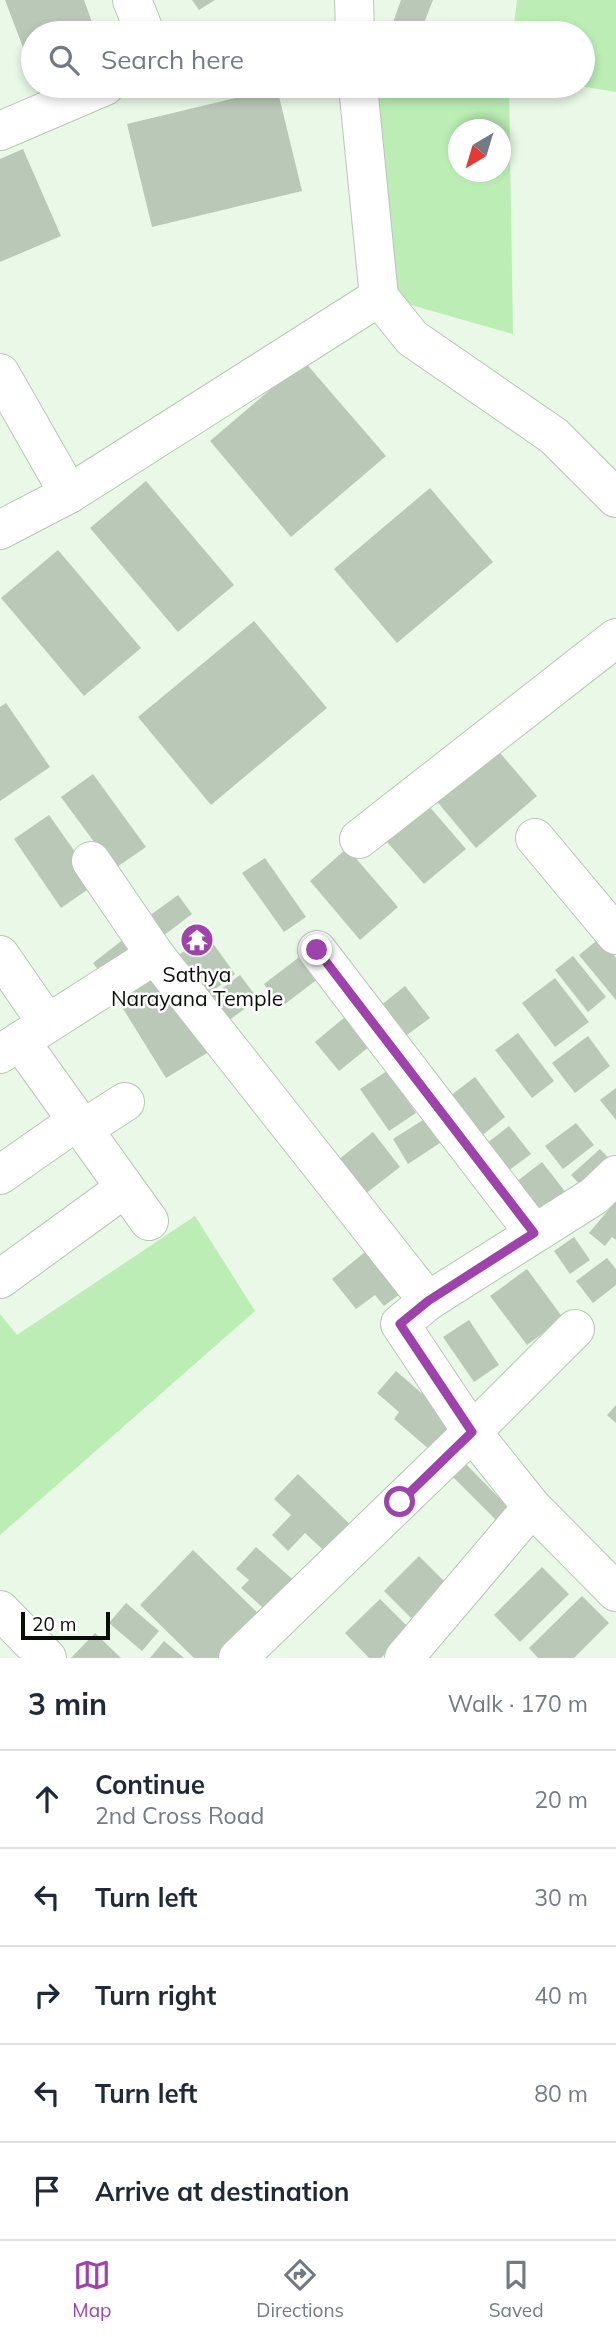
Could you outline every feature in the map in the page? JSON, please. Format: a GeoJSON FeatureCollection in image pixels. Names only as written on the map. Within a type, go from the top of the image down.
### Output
{"type":"FeatureCollection","features":[{"type":"Feature","properties":{"kind":"street"},"geometry":{"type":"LineString","coordinates":[[132,0],[140,21]]}},
{"type":"Feature","properties":{"kind":"street"},"geometry":{"type":"LineString","coordinates":[[354,0],[355,21]]}},
{"type":"Feature","properties":{"kind":"street"},"geometry":{"type":"LineString","coordinates":[[0,131],[77,98]]}},
{"type":"Feature","properties":{"kind":"street"},"geometry":{"type":"LineString","coordinates":[[359,98],[379,297],[412,338],[554,436],[616,498]]}},
{"type":"Feature","properties":{"kind":"street"},"geometry":{"type":"LineString","coordinates":[[0,530],[69,494],[379,297]]}},
{"type":"Feature","properties":{"kind":"street"},"geometry":{"type":"LineString","coordinates":[[0,373],[69,494]]}},
{"type":"Feature","properties":{"kind":"street"},"geometry":{"type":"LineString","coordinates":[[359,839],[616,638]]}},
{"type":"Feature","properties":{"kind":"street"},"geometry":{"type":"LineString","coordinates":[[535,838],[616,935]]}},
{"type":"Feature","properties":{"kind":"street"},"geometry":{"type":"LineString","coordinates":[[90,861],[155,955],[428,1301]]}},
{"type":"Feature","properties":{"kind":"street"},"geometry":{"type":"LineString","coordinates":[[317,950],[534,1233]]}},
{"type":"Feature","properties":{"kind":"street"},"geometry":{"type":"LineString","coordinates":[[0,955],[22,1039],[149,1221]]}},
{"type":"Feature","properties":{"kind":"street"},"geometry":{"type":"LineString","coordinates":[[22,1039],[155,955]]}},
{"type":"Feature","properties":{"kind":"street"},"geometry":{"type":"LineString","coordinates":[[0,1175],[80,1125],[125,1102]]}},
{"type":"Feature","properties":{"kind":"street"},"geometry":{"type":"LineString","coordinates":[[616,1175],[594,1196],[428,1301],[400,1324],[472,1432],[532,1507],[616,1592]]}},
{"type":"Feature","properties":{"kind":"street"},"geometry":{"type":"LineString","coordinates":[[0,1279],[125,1188]]}},
{"type":"Feature","properties":{"kind":"street"},"geometry":{"type":"LineString","coordinates":[[256,1652],[575,1329]]}},
{"type":"Feature","properties":{"kind":"street"},"geometry":{"type":"LineString","coordinates":[[404,1658],[532,1507]]}},
{"type":"Feature","properties":{"kind":"street"},"geometry":{"type":"LineString","coordinates":[[0,1610],[47,1658]]}},
{"type":"Feature","properties":{"kind":"green space"},"geometry":{"type":"Polygon","coordinates":[[[517,0],[616,0],[616,92],[595,88],[595,21],[514,21],[517,0]]]}},
{"type":"Feature","properties":{"kind":"green space"},"geometry":{"type":"Polygon","coordinates":[[[376,98],[509,98],[510,119],[448,119],[448,182],[511,182],[513,334],[397,301],[376,98]]]}},
{"type":"Feature","properties":{"kind":"green space"},"geometry":{"type":"Polygon","coordinates":[[[195,1216],[255,1311],[0,1535],[0,1314],[17,1335],[195,1216]]]}},
{"type":"Feature","properties":{"kind":"building"},"geometry":{"type":"Polygon","coordinates":[[[5,0],[84,0],[92,21],[21,21],[21,42],[5,0]]]}},
{"type":"Feature","properties":{"kind":"building"},"geometry":{"type":"Polygon","coordinates":[[[192,0],[215,0],[199,10],[192,0]]]}},
{"type":"Feature","properties":{"kind":"building"},"geometry":{"type":"Polygon","coordinates":[[[401,0],[433,0],[425,21],[393,21],[401,0]]]}},
{"type":"Feature","properties":{"kind":"building"},"geometry":{"type":"Polygon","coordinates":[[[235,98],[279,98],[302,191],[152,227],[127,124],[235,98]]]}},
{"type":"Feature","properties":{"kind":"building"},"geometry":{"type":"Polygon","coordinates":[[[23,149],[61,236],[0,262],[0,159],[23,149]]]}},
{"type":"Feature","properties":{"kind":"building"},"geometry":{"type":"Polygon","coordinates":[[[304,361],[386,456],[291,537],[210,441],[304,361]]]}},
{"type":"Feature","properties":{"kind":"building"},"geometry":{"type":"Polygon","coordinates":[[[146,481],[234,585],[178,632],[90,528],[146,481]]]}},
{"type":"Feature","properties":{"kind":"building"},"geometry":{"type":"Polygon","coordinates":[[[430,488],[493,562],[397,643],[334,569],[430,488]]]}},
{"type":"Feature","properties":{"kind":"building"},"geometry":{"type":"Polygon","coordinates":[[[58,550],[141,648],[84,696],[1,598],[58,550]]]}},
{"type":"Feature","properties":{"kind":"building"},"geometry":{"type":"Polygon","coordinates":[[[254,621],[327,708],[211,805],[138,717],[254,621]]]}},
{"type":"Feature","properties":{"kind":"building"},"geometry":{"type":"Polygon","coordinates":[[[6,703],[50,767],[0,801],[0,707],[6,703]]]}},
{"type":"Feature","properties":{"kind":"building"},"geometry":{"type":"Polygon","coordinates":[[[494,746],[537,796],[476,848],[434,798],[494,746]]]}},
{"type":"Feature","properties":{"kind":"building"},"geometry":{"type":"Polygon","coordinates":[[[93,774],[146,847],[114,869],[61,797],[93,774]]]}},
{"type":"Feature","properties":{"kind":"building"},"geometry":{"type":"Polygon","coordinates":[[[422,798],[466,849],[424,884],[380,834],[422,798]]]}},
{"type":"Feature","properties":{"kind":"building"},"geometry":{"type":"Polygon","coordinates":[[[49,815],[97,883],[61,908],[14,839],[49,815]]]}},
{"type":"Feature","properties":{"kind":"building"},"geometry":{"type":"Polygon","coordinates":[[[347,848],[398,907],[360,940],[310,881],[347,848]]]}},
{"type":"Feature","properties":{"kind":"building"},"geometry":{"type":"Polygon","coordinates":[[[265,858],[306,917],[284,932],[242,873],[265,858]]]}},
{"type":"Feature","properties":{"kind":"building"},"geometry":{"type":"Polygon","coordinates":[[[178,895],[192,914],[163,936],[149,916],[178,895]]]}},
{"type":"Feature","properties":{"kind":"building"},"geometry":{"type":"Polygon","coordinates":[[[129,935],[141,950],[105,978],[93,963],[129,935]]]}},
{"type":"Feature","properties":{"kind":"building"},"geometry":{"type":"Polygon","coordinates":[[[207,935],[235,974],[202,999],[173,959],[207,935]]]}},
{"type":"Feature","properties":{"kind":"building"},"geometry":{"type":"Polygon","coordinates":[[[600,938],[616,958],[616,1000],[579,955],[600,938]]]}},
{"type":"Feature","properties":{"kind":"building"},"geometry":{"type":"Polygon","coordinates":[[[306,952],[323,975],[281,1007],[264,984],[306,952]]]}},
{"type":"Feature","properties":{"kind":"building"},"geometry":{"type":"Polygon","coordinates":[[[573,956],[606,997],[588,1012],[555,970],[573,956]]]}},
{"type":"Feature","properties":{"kind":"building"},"geometry":{"type":"Polygon","coordinates":[[[164,971],[212,1050],[166,1078],[117,999],[164,971]]]}},
{"type":"Feature","properties":{"kind":"building"},"geometry":{"type":"Polygon","coordinates":[[[240,975],[258,999],[221,1026],[204,1002],[240,975]]]}},
{"type":"Feature","properties":{"kind":"building"},"geometry":{"type":"Polygon","coordinates":[[[555,978],[589,1022],[555,1047],[522,1003],[555,978]]]}},
{"type":"Feature","properties":{"kind":"building"},"geometry":{"type":"Polygon","coordinates":[[[405,986],[430,1018],[404,1037],[380,1006],[405,986]]]}},
{"type":"Feature","properties":{"kind":"building"},"geometry":{"type":"Polygon","coordinates":[[[351,1012],[375,1042],[339,1071],[315,1042],[351,1012]]]}},
{"type":"Feature","properties":{"kind":"building"},"geometry":{"type":"Polygon","coordinates":[[[518,1033],[554,1081],[532,1098],[495,1050],[518,1033]]]}},
{"type":"Feature","properties":{"kind":"building"},"geometry":{"type":"Polygon","coordinates":[[[588,1036],[610,1066],[575,1093],[552,1063],[588,1036]]]}},
{"type":"Feature","properties":{"kind":"building"},"geometry":{"type":"Polygon","coordinates":[[[387,1071],[416,1113],[389,1131],[360,1089],[387,1071]]]}},
{"type":"Feature","properties":{"kind":"building"},"geometry":{"type":"Polygon","coordinates":[[[475,1077],[505,1117],[480,1137],[450,1096],[475,1077]]]}},
{"type":"Feature","properties":{"kind":"building"},"geometry":{"type":"Polygon","coordinates":[[[616,1088],[616,1120],[600,1100],[616,1088]]]}},
{"type":"Feature","properties":{"kind":"building"},"geometry":{"type":"Polygon","coordinates":[[[434,1113],[449,1137],[408,1164],[393,1139],[434,1113]]]}},
{"type":"Feature","properties":{"kind":"building"},"geometry":{"type":"Polygon","coordinates":[[[576,1123],[594,1145],[563,1169],[545,1146],[576,1123]]]}},
{"type":"Feature","properties":{"kind":"building"},"geometry":{"type":"Polygon","coordinates":[[[509,1126],[531,1154],[504,1174],[482,1147],[509,1126]]]}},
{"type":"Feature","properties":{"kind":"building"},"geometry":{"type":"Polygon","coordinates":[[[373,1132],[400,1167],[360,1198],[333,1164],[373,1132]]]}},
{"type":"Feature","properties":{"kind":"building"},"geometry":{"type":"Polygon","coordinates":[[[600,1149],[615,1165],[586,1191],[571,1175],[600,1149]]]}},
{"type":"Feature","properties":{"kind":"building"},"geometry":{"type":"Polygon","coordinates":[[[542,1162],[567,1194],[541,1214],[516,1182],[542,1162]]]}},
{"type":"Feature","properties":{"kind":"building"},"geometry":{"type":"Polygon","coordinates":[[[616,1201],[616,1240],[612,1237],[605,1246],[589,1233],[616,1201]]]}},
{"type":"Feature","properties":{"kind":"building"},"geometry":{"type":"Polygon","coordinates":[[[574,1237],[590,1260],[570,1274],[554,1251],[574,1237]]]}},
{"type":"Feature","properties":{"kind":"building"},"geometry":{"type":"Polygon","coordinates":[[[365,1252],[400,1294],[384,1306],[375,1295],[356,1309],[332,1279],[365,1252]]]}},
{"type":"Feature","properties":{"kind":"building"},"geometry":{"type":"Polygon","coordinates":[[[607,1258],[616,1269],[616,1285],[593,1303],[576,1281],[607,1258]]]}},
{"type":"Feature","properties":{"kind":"building"},"geometry":{"type":"Polygon","coordinates":[[[527,1269],[563,1318],[527,1345],[490,1296],[527,1269]]]}},
{"type":"Feature","properties":{"kind":"building"},"geometry":{"type":"Polygon","coordinates":[[[469,1320],[499,1365],[474,1382],[443,1337],[469,1320]]]}},
{"type":"Feature","properties":{"kind":"building"},"geometry":{"type":"Polygon","coordinates":[[[396,1371],[462,1428],[437,1456],[394,1419],[399,1412],[377,1393],[396,1371]]]}},
{"type":"Feature","properties":{"kind":"building"},"geometry":{"type":"Polygon","coordinates":[[[616,1405],[616,1423],[607,1415],[616,1405]]]}},
{"type":"Feature","properties":{"kind":"building"},"geometry":{"type":"Polygon","coordinates":[[[457,1455],[508,1507],[496,1520],[444,1468],[457,1455]]]}},
{"type":"Feature","properties":{"kind":"building"},"geometry":{"type":"Polygon","coordinates":[[[298,1474],[359,1533],[334,1560],[305,1533],[288,1551],[272,1535],[291,1515],[274,1499],[298,1474]]]}},
{"type":"Feature","properties":{"kind":"building"},"geometry":{"type":"Polygon","coordinates":[[[256,1547],[298,1584],[271,1615],[241,1588],[249,1580],[236,1569],[256,1547]]]}},
{"type":"Feature","properties":{"kind":"building"},"geometry":{"type":"Polygon","coordinates":[[[193,1550],[264,1619],[226,1658],[194,1658],[140,1605],[193,1550]]]}},
{"type":"Feature","properties":{"kind":"building"},"geometry":{"type":"Polygon","coordinates":[[[419,1556],[446,1583],[411,1618],[384,1591],[419,1556]]]}},
{"type":"Feature","properties":{"kind":"building"},"geometry":{"type":"Polygon","coordinates":[[[542,1567],[569,1594],[520,1642],[494,1615],[542,1567]]]}},
{"type":"Feature","properties":{"kind":"building"},"geometry":{"type":"Polygon","coordinates":[[[582,1596],[609,1623],[574,1658],[538,1658],[529,1648],[582,1596]]]}},
{"type":"Feature","properties":{"kind":"building"},"geometry":{"type":"Polygon","coordinates":[[[380,1599],[410,1629],[381,1658],[369,1658],[345,1633],[380,1599]]]}},
{"type":"Feature","properties":{"kind":"building"},"geometry":{"type":"Polygon","coordinates":[[[126,1603],[159,1631],[142,1651],[109,1623],[126,1603]]]}},
{"type":"Feature","properties":{"kind":"building"},"geometry":{"type":"Polygon","coordinates":[[[95,1633],[121,1658],[71,1658],[95,1633]]]}},
{"type":"Feature","properties":{"kind":"building"},"geometry":{"type":"Polygon","coordinates":[[[164,1641],[184,1658],[150,1658],[164,1641]]]}},
{"type":"Feature","properties":{"kind":"place","name":"Sathya Narayana Temple"},"geometry":{"type":"Point","coordinates":[197,940]}},
{"type":"Feature","properties":{"kind":"route"},"geometry":{"type":"LineString","coordinates":[[317,950],[534,1233],[428,1301],[400,1324],[472,1432],[400,1502]]}}]}
